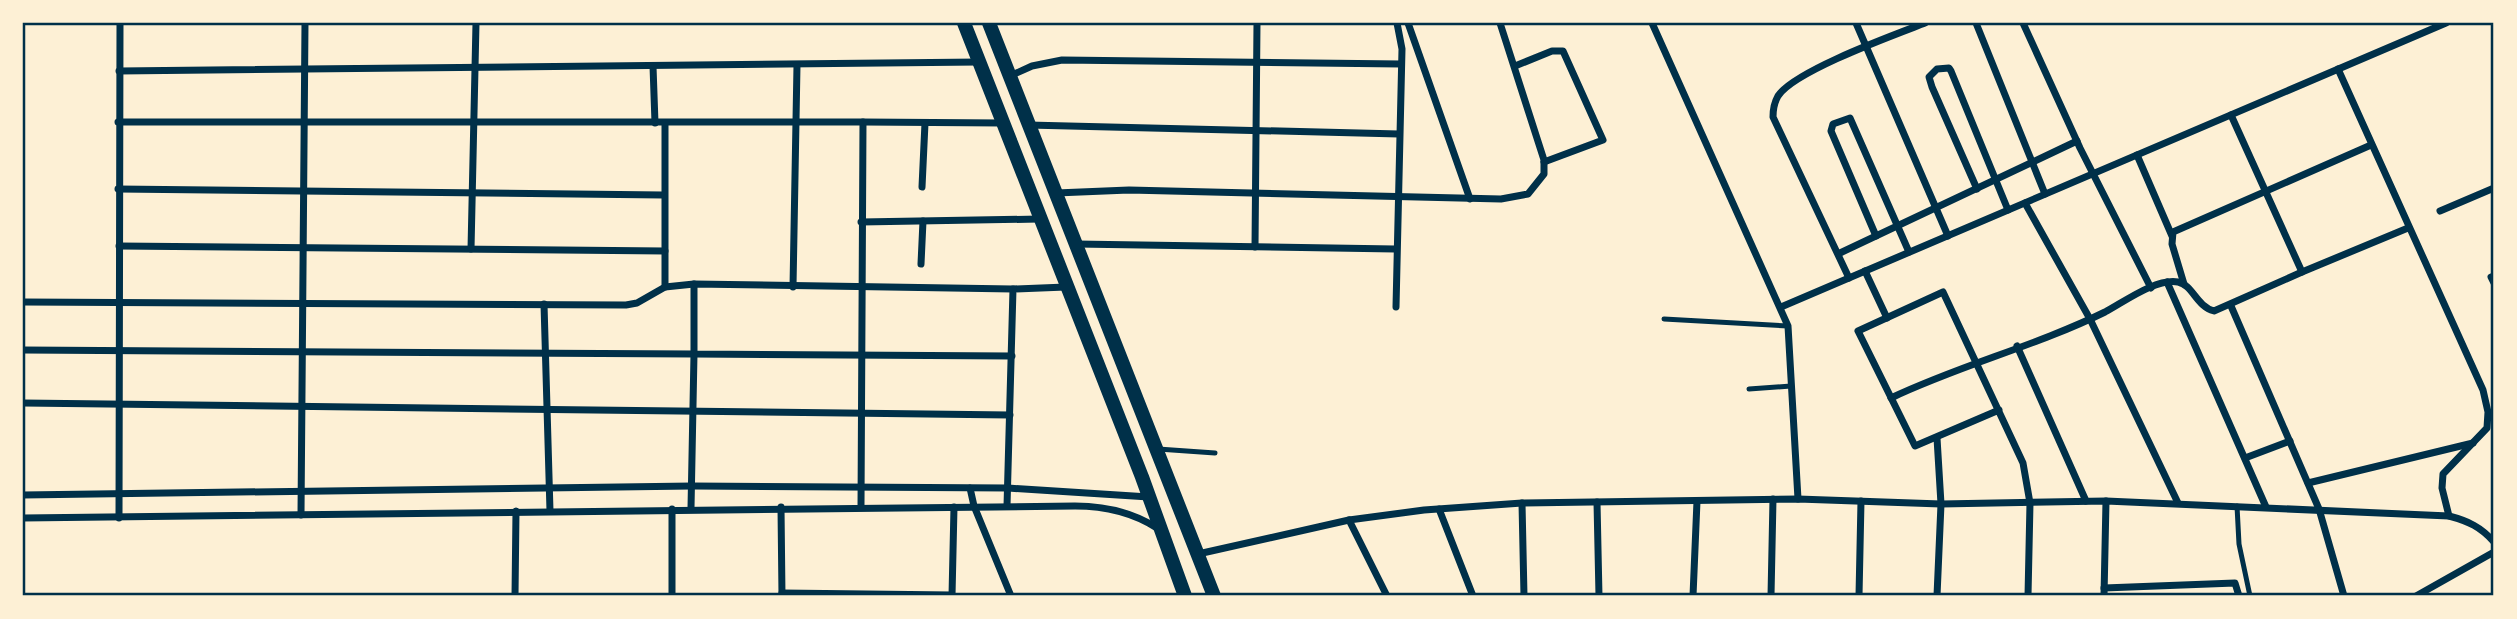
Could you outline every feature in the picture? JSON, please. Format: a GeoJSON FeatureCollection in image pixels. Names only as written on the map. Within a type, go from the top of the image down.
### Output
{"type":"FeatureCollection","features":[{"type":"Feature","properties":{"kind":"main road"},"geometry":{"type":"LineString","coordinates":[[964,23],[1185,596]]}},
{"type":"Feature","properties":{"kind":"main road"},"geometry":{"type":"LineString","coordinates":[[989,23],[1214,596]]}},
{"type":"Feature","properties":{"kind":"street"},"geometry":{"type":"LineString","coordinates":[[120,23],[120,518]]}},
{"type":"Feature","properties":{"kind":"street"},"geometry":{"type":"LineString","coordinates":[[301,515],[305,23]]}},
{"type":"Feature","properties":{"kind":"street"},"geometry":{"type":"LineString","coordinates":[[471,250],[476,23]]}},
{"type":"Feature","properties":{"kind":"street"},"geometry":{"type":"LineString","coordinates":[[1255,247],[1257,23]]}},
{"type":"Feature","properties":{"kind":"street"},"geometry":{"type":"LineString","coordinates":[[1396,307],[1395,250],[1402,64],[1397,23]]}},
{"type":"Feature","properties":{"kind":"street"},"geometry":{"type":"LineString","coordinates":[[1408,23],[1471,199]]}},
{"type":"Feature","properties":{"kind":"street"},"geometry":{"type":"LineString","coordinates":[[1056,193],[1129,190],[1501,200],[1528,194],[1544,174],[1544,162],[1500,23]]}},
{"type":"Feature","properties":{"kind":"street"},"geometry":{"type":"LineString","coordinates":[[1652,23],[1788,326],[1798,499]]}},
{"type":"Feature","properties":{"kind":"street"},"geometry":{"type":"LineString","coordinates":[[1856,23],[1948,236]]}},
{"type":"Feature","properties":{"kind":"street"},"geometry":{"type":"LineString","coordinates":[[1849,278],[1840,253],[1773,117],[1773,108],[1779,94],[1801,78],[1925,23]]}},
{"type":"Feature","properties":{"kind":"street"},"geometry":{"type":"LineString","coordinates":[[1976,23],[2045,194]]}},
{"type":"Feature","properties":{"kind":"street"},"geometry":{"type":"LineString","coordinates":[[2023,23],[2077,141],[2151,288]]}},
{"type":"Feature","properties":{"kind":"street"},"geometry":{"type":"LineString","coordinates":[[1781,307],[2446,23]]}},
{"type":"Feature","properties":{"kind":"street"},"geometry":{"type":"LineString","coordinates":[[1515,66],[1552,51],[1563,51],[1570,61],[1603,140],[1544,162]]}},
{"type":"Feature","properties":{"kind":"street"},"geometry":{"type":"LineString","coordinates":[[1009,76],[1032,66],[1062,60],[1402,64]]}},
{"type":"Feature","properties":{"kind":"street"},"geometry":{"type":"LineString","coordinates":[[119,71],[979,62]]}},
{"type":"Feature","properties":{"kind":"street"},"geometry":{"type":"LineString","coordinates":[[793,287],[797,65]]}},
{"type":"Feature","properties":{"kind":"street"},"geometry":{"type":"LineString","coordinates":[[653,66],[655,123]]}},
{"type":"Feature","properties":{"kind":"street"},"geometry":{"type":"LineString","coordinates":[[1977,189],[1932,86],[1929,77],[1937,69],[1945,67],[1951,71],[2008,210]]}},
{"type":"Feature","properties":{"kind":"street"},"geometry":{"type":"LineString","coordinates":[[2338,69],[2483,390],[2488,412],[2487,428],[2477,442],[2443,474],[2442,488],[2449,516]]}},
{"type":"Feature","properties":{"kind":"street"},"geometry":{"type":"LineString","coordinates":[[2231,115],[2302,272]]}},
{"type":"Feature","properties":{"kind":"street"},"geometry":{"type":"LineString","coordinates":[[1876,236],[1831,131],[1833,124],[1853,120],[1909,252]]}},
{"type":"Feature","properties":{"kind":"street"},"geometry":{"type":"LineString","coordinates":[[118,122],[1002,123]]}},
{"type":"Feature","properties":{"kind":"street"},"geometry":{"type":"LineString","coordinates":[[861,507],[860,287],[863,122]]}},
{"type":"Feature","properties":{"kind":"street"},"geometry":{"type":"LineString","coordinates":[[665,123],[665,287]]}},
{"type":"Feature","properties":{"kind":"street"},"geometry":{"type":"LineString","coordinates":[[922,187],[925,123]]}},
{"type":"Feature","properties":{"kind":"street"},"geometry":{"type":"LineString","coordinates":[[1028,125],[1399,134]]}},
{"type":"Feature","properties":{"kind":"street"},"geometry":{"type":"LineString","coordinates":[[1840,253],[2077,141]]}},
{"type":"Feature","properties":{"kind":"street"},"geometry":{"type":"LineString","coordinates":[[2172,236],[2177,230],[2371,145]]}},
{"type":"Feature","properties":{"kind":"street"},"geometry":{"type":"LineString","coordinates":[[2137,155],[2172,236],[2184,284],[2204,308],[2214,311],[2408,228]]}},
{"type":"Feature","properties":{"kind":"street"},"geometry":{"type":"LineString","coordinates":[[2440,211],[2494,188]]}},
{"type":"Feature","properties":{"kind":"street"},"geometry":{"type":"LineString","coordinates":[[118,189],[663,195]]}},
{"type":"Feature","properties":{"kind":"street"},"geometry":{"type":"LineString","coordinates":[[2025,203],[2090,319],[2178,503]]}},
{"type":"Feature","properties":{"kind":"street"},"geometry":{"type":"LineString","coordinates":[[861,222],[1039,219]]}},
{"type":"Feature","properties":{"kind":"street"},"geometry":{"type":"LineString","coordinates":[[921,264],[923,221]]}},
{"type":"Feature","properties":{"kind":"street"},"geometry":{"type":"LineString","coordinates":[[1076,244],[1395,250]]}},
{"type":"Feature","properties":{"kind":"street"},"geometry":{"type":"LineString","coordinates":[[119,246],[665,251]]}},
{"type":"Feature","properties":{"kind":"street"},"geometry":{"type":"LineString","coordinates":[[1865,271],[1887,318]]}},
{"type":"Feature","properties":{"kind":"street"},"geometry":{"type":"LineString","coordinates":[[2494,276],[2491,277],[2494,283]]}},
{"type":"Feature","properties":{"kind":"street"},"geometry":{"type":"LineString","coordinates":[[1891,398],[2090,319],[2151,288],[2167,282],[2184,284]]}},
{"type":"Feature","properties":{"kind":"street"},"geometry":{"type":"LineString","coordinates":[[2167,282],[2266,507]]}},
{"type":"Feature","properties":{"kind":"street"},"geometry":{"type":"LineString","coordinates":[[691,508],[694,284]]}},
{"type":"Feature","properties":{"kind":"street"},"geometry":{"type":"LineString","coordinates":[[23,302],[119,305],[626,305],[637,303],[665,287],[694,284],[1013,289],[1066,287]]}},
{"type":"Feature","properties":{"kind":"street"},"geometry":{"type":"LineString","coordinates":[[1007,506],[1013,289]]}},
{"type":"Feature","properties":{"kind":"street"},"geometry":{"type":"LineString","coordinates":[[1999,410],[1915,446],[1858,331],[1943,292],[1976,365],[1999,410],[2023,463],[2030,503],[2028,596]]}},
{"type":"Feature","properties":{"kind":"street"},"geometry":{"type":"LineString","coordinates":[[544,304],[543,354],[550,511]]}},
{"type":"Feature","properties":{"kind":"street"},"geometry":{"type":"LineString","coordinates":[[2231,306],[2319,509],[2344,596]]}},
{"type":"Feature","properties":{"kind":"street"},"geometry":{"type":"LineString","coordinates":[[2017,346],[2086,501]]}},
{"type":"Feature","properties":{"kind":"street"},"geometry":{"type":"LineString","coordinates":[[23,350],[1012,356]]}},
{"type":"Feature","properties":{"kind":"street"},"geometry":{"type":"LineString","coordinates":[[23,402],[301,408],[694,413],[861,411],[1010,415]]}},
{"type":"Feature","properties":{"kind":"street"},"geometry":{"type":"LineString","coordinates":[[1937,438],[1941,504],[1937,596]]}},
{"type":"Feature","properties":{"kind":"street"},"geometry":{"type":"LineString","coordinates":[[2245,458],[2290,442]]}},
{"type":"Feature","properties":{"kind":"street"},"geometry":{"type":"LineString","coordinates":[[2308,483],[2477,442]]}},
{"type":"Feature","properties":{"kind":"street"},"geometry":{"type":"LineString","coordinates":[[23,495],[692,486],[1008,488],[1149,498]]}},
{"type":"Feature","properties":{"kind":"street"},"geometry":{"type":"LineString","coordinates":[[970,488],[974,506],[1011,596]]}},
{"type":"Feature","properties":{"kind":"street"},"geometry":{"type":"LineString","coordinates":[[1771,596],[1773,499]]}},
{"type":"Feature","properties":{"kind":"street"},"geometry":{"type":"LineString","coordinates":[[1197,554],[1349,520],[1439,509],[1522,503],[1773,499],[1941,504],[2106,501],[2449,516],[2483,530],[2494,542]]}},
{"type":"Feature","properties":{"kind":"street"},"geometry":{"type":"LineString","coordinates":[[1693,596],[1697,501]]}},
{"type":"Feature","properties":{"kind":"street"},"geometry":{"type":"LineString","coordinates":[[1859,596],[1861,501]]}},
{"type":"Feature","properties":{"kind":"street"},"geometry":{"type":"LineString","coordinates":[[2106,501],[2104,592],[2235,583],[2239,596]]}},
{"type":"Feature","properties":{"kind":"street"},"geometry":{"type":"LineString","coordinates":[[1597,502],[1599,596]]}},
{"type":"Feature","properties":{"kind":"street"},"geometry":{"type":"LineString","coordinates":[[1522,503],[1524,596]]}},
{"type":"Feature","properties":{"kind":"street"},"geometry":{"type":"LineString","coordinates":[[23,518],[691,508],[1097,506],[1141,518],[1161,530]]}},
{"type":"Feature","properties":{"kind":"street"},"geometry":{"type":"LineString","coordinates":[[782,507],[782,595],[952,596],[954,507]]}},
{"type":"Feature","properties":{"kind":"street"},"geometry":{"type":"LineString","coordinates":[[672,509],[672,596]]}},
{"type":"Feature","properties":{"kind":"street"},"geometry":{"type":"LineString","coordinates":[[1439,509],[1473,596]]}},
{"type":"Feature","properties":{"kind":"street"},"geometry":{"type":"LineString","coordinates":[[515,596],[516,511]]}},
{"type":"Feature","properties":{"kind":"street"},"geometry":{"type":"LineString","coordinates":[[1349,520],[1387,596]]}},
{"type":"Feature","properties":{"kind":"street"},"geometry":{"type":"LineString","coordinates":[[2416,596],[2494,552]]}},
{"type":"Feature","properties":{"kind":"lane"},"geometry":{"type":"LineString","coordinates":[[1664,319],[1788,326]]}},
{"type":"Feature","properties":{"kind":"lane"},"geometry":{"type":"LineString","coordinates":[[1749,389],[1791,386]]}},
{"type":"Feature","properties":{"kind":"lane"},"geometry":{"type":"LineString","coordinates":[[1158,449],[1215,453]]}},
{"type":"Feature","properties":{"kind":"lane"},"geometry":{"type":"LineString","coordinates":[[2237,505],[2239,544],[2250,596]]}}]}
